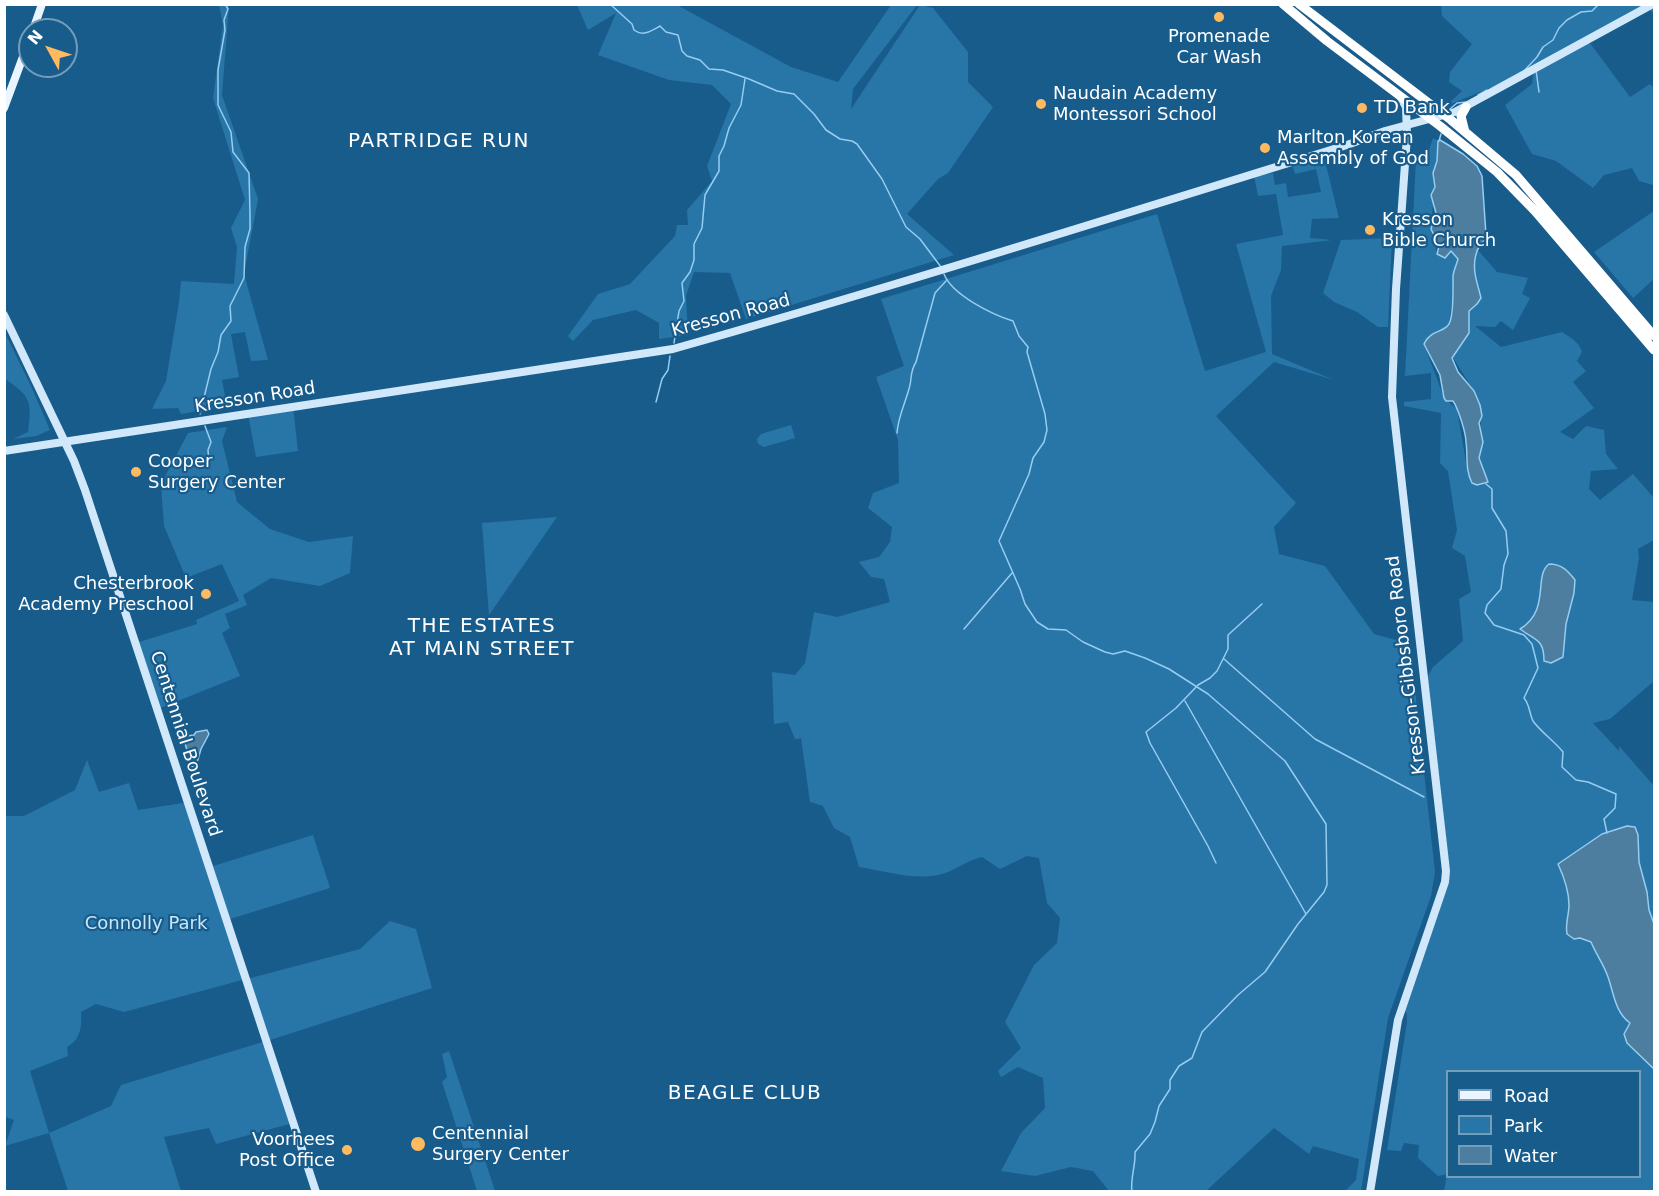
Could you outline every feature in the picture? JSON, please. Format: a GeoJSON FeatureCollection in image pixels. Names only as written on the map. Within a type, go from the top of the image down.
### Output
{"type":"FeatureCollection","features":[{"type":"Feature","properties":{"kind":"highway"},"geometry":{"type":"LineString","coordinates":[[1283,4],[1327,41],[1485,162],[1515,189],[1654,350]]}},
{"type":"Feature","properties":{"kind":"highway"},"geometry":{"type":"LineString","coordinates":[[1299,4],[1444,115],[1529,189],[1654,336]]}},
{"type":"Feature","properties":{"kind":"highway"},"geometry":{"type":"LineString","coordinates":[[1466,106],[1461,116],[1461,123],[1466,134]]}},
{"type":"Feature","properties":{"kind":"main road","name":"Kresson Road"},"geometry":{"type":"LineString","coordinates":[[4,451],[673,349],[936,272],[1405,125],[1444,115],[1536,69],[1653,4]]}},
{"type":"Feature","properties":{"kind":"main road"},"geometry":{"type":"LineString","coordinates":[[4,108],[18,70]]}},
{"type":"Feature","properties":{"kind":"main road","name":"Kresson-Gibbsboro Road"},"geometry":{"type":"LineString","coordinates":[[1370,1191],[1398,1020],[1445,882],[1446,871],[1392,398],[1396,289],[1407,136],[1405,105],[1400,96]]}},
{"type":"Feature","properties":{"kind":"main road","name":"Centennial Boulevard"},"geometry":{"type":"LineString","coordinates":[[4,315],[65,442],[85,490],[316,1191]]}},
{"type":"Feature","properties":{"kind":"green space"},"geometry":{"type":"Polygon","coordinates":[[[219,5],[229,5],[222,95],[258,199],[244,274],[268,360],[251,361],[245,332],[231,334],[239,377],[222,380],[227,406],[181,414],[178,408],[152,409],[166,381],[181,281],[234,284],[237,247],[231,228],[245,200],[213,98],[223,25],[219,5]]]}},
{"type":"Feature","properties":{"kind":"green space"},"geometry":{"type":"Polygon","coordinates":[[[577,5],[677,5],[791,67],[838,82],[891,5],[917,5],[853,89],[851,109],[920,5],[933,8],[968,52],[968,82],[993,107],[948,173],[938,179],[907,214],[954,255],[746,319],[730,273],[694,272],[686,296],[688,335],[659,339],[659,323],[636,310],[593,320],[573,341],[568,336],[598,294],[630,284],[675,236],[677,225],[688,225],[687,210],[712,181],[707,166],[731,104],[712,85],[669,80],[598,55],[616,13],[588,30],[577,5]]]}},
{"type":"Feature","properties":{"kind":"green space"},"geometry":{"type":"Polygon","coordinates":[[[1441,5],[1654,5],[1654,14],[1647,7],[1587,39],[1630,97],[1650,84],[1654,88],[1654,191],[1653,185],[1639,181],[1632,168],[1604,175],[1593,188],[1556,161],[1532,154],[1505,105],[1532,84],[1534,70],[1446,106],[1462,91],[1449,82],[1450,72],[1472,44],[1442,16],[1441,5]]]}},
{"type":"Feature","properties":{"kind":"green space"},"geometry":{"type":"Polygon","coordinates":[[[1433,138],[1438,141],[1431,229],[1437,254],[1445,258],[1451,251],[1458,259],[1449,323],[1424,344],[1444,398],[1457,409],[1468,474],[1488,482],[1479,458],[1481,419],[1474,391],[1452,356],[1469,333],[1469,311],[1477,249],[1497,272],[1528,278],[1522,294],[1530,298],[1513,330],[1501,321],[1495,327],[1475,326],[1501,347],[1562,332],[1581,349],[1582,352],[1577,361],[1586,371],[1573,382],[1594,408],[1560,432],[1573,439],[1586,426],[1604,430],[1606,454],[1618,469],[1591,471],[1589,489],[1600,500],[1633,474],[1654,498],[1654,540],[1638,549],[1639,558],[1632,600],[1654,602],[1654,681],[1610,719],[1593,723],[1619,751],[1619,746],[1654,786],[1654,1191],[1444,1191],[1446,1178],[1641,1178],[1641,1070],[1446,1070],[1446,1174],[1438,1176],[1418,1158],[1419,1145],[1404,1143],[1401,1151],[1387,1150],[1407,1022],[1402,1003],[1445,882],[1424,678],[1463,641],[1459,599],[1471,592],[1465,556],[1452,548],[1457,530],[1448,471],[1440,463],[1441,413],[1404,406],[1404,402],[1431,399],[1431,373],[1405,376],[1416,159],[1426,159],[1433,138]]]}},
{"type":"Feature","properties":{"kind":"green space"},"geometry":{"type":"Polygon","coordinates":[[[1324,157],[1339,218],[1312,219],[1310,238],[1332,240],[1282,246],[1281,270],[1271,296],[1272,354],[1334,380],[1274,362],[1216,416],[1296,503],[1274,527],[1279,554],[1325,566],[1374,634],[1410,644],[1435,872],[1431,896],[1388,1018],[1361,1191],[1345,1191],[1356,1180],[1359,1159],[1313,1146],[1309,1154],[1274,1128],[1206,1191],[1109,1191],[1093,1171],[1071,1167],[1035,1176],[1001,1171],[1021,1133],[1045,1108],[1043,1078],[1018,1067],[1001,1077],[998,1071],[1021,1048],[1005,1022],[1034,965],[1057,943],[1060,918],[1047,903],[1039,858],[1027,856],[1000,869],[982,857],[948,872],[926,876],[904,875],[859,867],[850,837],[834,828],[823,806],[810,802],[801,738],[791,740],[795,739],[788,722],[774,724],[772,672],[795,675],[805,663],[814,612],[837,617],[890,602],[884,579],[871,577],[859,562],[879,557],[890,542],[892,527],[868,508],[873,493],[899,483],[898,440],[876,377],[904,366],[881,299],[1157,214],[1205,371],[1266,352],[1236,244],[1283,235],[1276,194],[1258,196],[1254,176],[1273,173],[1275,185],[1286,183],[1288,197],[1321,192],[1316,169],[1295,174],[1292,164],[1324,157]]]}},
{"type":"Feature","properties":{"kind":"green space"},"geometry":{"type":"Polygon","coordinates":[[[1654,211],[1654,279],[1633,298],[1594,252],[1654,211]]]}},
{"type":"Feature","properties":{"kind":"green space"},"geometry":{"type":"Polygon","coordinates":[[[1392,238],[1388,327],[1378,327],[1357,312],[1334,302],[1323,293],[1341,240],[1392,238]]]}},
{"type":"Feature","properties":{"kind":"green space"},"geometry":{"type":"Polygon","coordinates":[[[5,333],[50,430],[36,436],[13,439],[28,432],[30,413],[25,395],[5,379],[5,333]]]}},
{"type":"Feature","properties":{"kind":"green space"},"geometry":{"type":"Polygon","coordinates":[[[293,407],[298,451],[256,457],[248,414],[293,407]]]}},
{"type":"Feature","properties":{"kind":"green space"},"geometry":{"type":"Polygon","coordinates":[[[791,425],[795,438],[764,447],[758,444],[757,439],[761,434],[791,425]]]}},
{"type":"Feature","properties":{"kind":"green space"},"geometry":{"type":"Polygon","coordinates":[[[227,427],[222,441],[237,502],[270,529],[309,542],[353,536],[350,573],[320,586],[271,578],[243,595],[247,605],[225,614],[230,628],[222,633],[240,676],[158,709],[136,643],[197,624],[196,620],[239,601],[222,564],[186,578],[164,526],[161,484],[188,433],[227,427]]]}},
{"type":"Feature","properties":{"kind":"green space"},"geometry":{"type":"Polygon","coordinates":[[[557,517],[489,615],[489,616],[482,523],[557,517]]]}},
{"type":"Feature","properties":{"kind":"green space","name":"Connolly Park"},"geometry":{"type":"Polygon","coordinates":[[[87,760],[99,792],[129,783],[138,810],[189,802],[210,867],[313,835],[330,888],[227,920],[247,979],[360,949],[390,921],[416,929],[432,988],[267,1041],[293,1123],[216,1144],[209,1128],[164,1137],[181,1191],[68,1191],[49,1133],[5,1146],[14,1120],[5,1117],[5,816],[24,816],[75,790],[87,760]],[[246,979],[124,1012],[96,1004],[81,1012],[80,1032],[72,1044],[67,1047],[68,1056],[30,1071],[49,1133],[111,1106],[121,1085],[266,1041],[246,979]]]}},
{"type":"Feature","properties":{"kind":"green space"},"geometry":{"type":"Polygon","coordinates":[[[449,1051],[495,1191],[477,1191],[442,1082],[447,1077],[442,1054],[449,1051]]]}},
{"type":"Feature","properties":{"kind":"water"},"geometry":{"type":"Polygon","coordinates":[[[1440,140],[1477,166],[1482,176],[1486,235],[1477,251],[1475,264],[1475,275],[1481,298],[1469,311],[1469,333],[1452,358],[1458,372],[1474,391],[1480,405],[1482,416],[1479,423],[1483,442],[1479,458],[1488,482],[1477,485],[1472,483],[1468,473],[1466,438],[1459,415],[1453,401],[1446,401],[1444,398],[1440,375],[1424,344],[1430,336],[1446,327],[1451,320],[1453,275],[1458,259],[1451,251],[1445,258],[1437,254],[1439,246],[1431,229],[1436,213],[1431,195],[1435,187],[1433,173],[1440,140]]]}},
{"type":"Feature","properties":{"kind":"water"},"geometry":{"type":"Polygon","coordinates":[[[1549,564],[1558,565],[1575,580],[1566,624],[1563,657],[1551,663],[1544,661],[1541,644],[1520,629],[1535,613],[1539,603],[1544,569],[1549,564]]]}},
{"type":"Feature","properties":{"kind":"water"},"geometry":{"type":"Polygon","coordinates":[[[207,730],[209,734],[196,766],[192,767],[184,740],[196,732],[207,730]]]}},
{"type":"Feature","properties":{"kind":"water"},"geometry":{"type":"Polygon","coordinates":[[[1627,826],[1635,827],[1638,835],[1639,862],[1654,924],[1654,1069],[1627,1043],[1624,1034],[1630,1023],[1618,1008],[1606,973],[1591,942],[1580,938],[1574,939],[1567,934],[1568,895],[1558,864],[1602,834],[1627,826]]]}},
{"type":"Feature","properties":{"kind":"waterway"},"geometry":{"type":"LineString","coordinates":[[200,414],[221,335],[231,321],[230,306],[244,278],[245,247],[250,229],[249,173],[233,152],[231,132],[218,105],[218,70],[225,30],[224,20],[228,9],[225,4]]}},
{"type":"Feature","properties":{"kind":"waterway"},"geometry":{"type":"LineString","coordinates":[[610,4],[632,24],[637,32],[647,32],[660,26],[666,32],[678,35],[682,51],[687,56],[700,60],[709,69],[723,70],[777,91],[794,94],[826,130],[840,139],[857,144],[882,179],[906,227],[920,239],[941,267]]}},
{"type":"Feature","properties":{"kind":"waterway"},"geometry":{"type":"LineString","coordinates":[[1523,72],[1543,47],[1553,40],[1559,28],[1567,20],[1581,12],[1592,11],[1598,5],[1609,4]]}},
{"type":"Feature","properties":{"kind":"waterway"},"geometry":{"type":"LineString","coordinates":[[1536,70],[1539,92]]}},
{"type":"Feature","properties":{"kind":"waterway"},"geometry":{"type":"LineString","coordinates":[[674,343],[679,311],[684,301],[682,283],[690,272],[694,260],[694,244],[702,228],[705,195],[719,171],[719,156],[729,128],[741,105],[745,79]]}},
{"type":"Feature","properties":{"kind":"waterway"},"geometry":{"type":"LineString","coordinates":[[1478,95],[1487,90]]}},
{"type":"Feature","properties":{"kind":"waterway"},"geometry":{"type":"LineString","coordinates":[[1450,109],[1457,103],[1466,102]]}},
{"type":"Feature","properties":{"kind":"waterway"},"geometry":{"type":"LineString","coordinates":[[1439,141],[1441,134]]}},
{"type":"Feature","properties":{"kind":"waterway"},"geometry":{"type":"LineString","coordinates":[[944,274],[948,282],[964,297],[984,309],[1013,321],[1019,336],[1028,347],[1027,352],[1045,414],[1047,430],[1044,442],[1033,458],[1029,474],[999,541],[1025,604],[1037,622],[1048,629],[1066,630],[1083,642],[1105,652],[1113,654],[1125,651],[1145,658],[1169,669],[1208,694],[1285,761],[1326,824],[1327,885],[1324,892],[1298,924],[1265,972],[1238,995],[1202,1032],[1192,1058],[1179,1066],[1170,1080],[1170,1089],[1159,1106],[1150,1134],[1135,1152],[1132,1192]]}},
{"type":"Feature","properties":{"kind":"waterway"},"geometry":{"type":"LineString","coordinates":[[897,433],[935,293],[946,281]]}},
{"type":"Feature","properties":{"kind":"waterway"},"geometry":{"type":"LineString","coordinates":[[656,402],[662,379],[668,370],[670,356]]}},
{"type":"Feature","properties":{"kind":"waterway"},"geometry":{"type":"LineString","coordinates":[[205,426],[211,442],[208,450],[209,464]]}},
{"type":"Feature","properties":{"kind":"waterway"},"geometry":{"type":"LineString","coordinates":[[1486,484],[1492,489],[1492,508],[1506,531],[1508,554],[1501,589],[1487,605],[1485,613],[1494,625],[1524,635],[1532,644],[1538,668],[1524,698],[1533,721],[1563,752],[1562,767],[1576,780],[1588,782],[1616,794],[1615,808],[1604,819],[1607,833]]}},
{"type":"Feature","properties":{"kind":"waterway"},"geometry":{"type":"LineString","coordinates":[[964,629],[1012,573]]}},
{"type":"Feature","properties":{"kind":"waterway"},"geometry":{"type":"LineString","coordinates":[[1216,863],[1146,732],[1217,671],[1228,649],[1228,635],[1262,604]]}},
{"type":"Feature","properties":{"kind":"waterway"},"geometry":{"type":"LineString","coordinates":[[1224,659],[1315,739],[1424,797]]}},
{"type":"Feature","properties":{"kind":"waterway"},"geometry":{"type":"LineString","coordinates":[[1185,701],[1306,914]]}},
{"type":"Feature","properties":{"kind":"place","name":"Promenade Car Wash"},"geometry":{"type":"Point","coordinates":[1219,17]}},
{"type":"Feature","properties":{"kind":"place","name":"Naudain Academy Montessori School"},"geometry":{"type":"Point","coordinates":[1041,104]}},
{"type":"Feature","properties":{"kind":"place","name":"TD Bank"},"geometry":{"type":"Point","coordinates":[1362,108]}},
{"type":"Feature","properties":{"kind":"place","name":"Marlton Korean Assembly of God"},"geometry":{"type":"Point","coordinates":[1265,148]}},
{"type":"Feature","properties":{"kind":"place","name":"Kresson Bible Church"},"geometry":{"type":"Point","coordinates":[1370,230]}},
{"type":"Feature","properties":{"kind":"place","name":"Cooper Surgery Center"},"geometry":{"type":"Point","coordinates":[136,472]}},
{"type":"Feature","properties":{"kind":"place","name":"Chesterbrook Academy Preschool"},"geometry":{"type":"Point","coordinates":[206,594]}},
{"type":"Feature","properties":{"kind":"place","name":"Centennial Surgery Center"},"geometry":{"type":"Point","coordinates":[418,1144]}},
{"type":"Feature","properties":{"kind":"place","name":"Voorhees Post Office"},"geometry":{"type":"Point","coordinates":[347,1150]}},
{"type":"Feature","properties":{"kind":"district","name":"PARTRIDGE RUN"},"geometry":{"type":"Point","coordinates":[439,142]}},
{"type":"Feature","properties":{"kind":"district","name":"THE ESTATES AT MAIN STREET"},"geometry":{"type":"Point","coordinates":[482,638]}},
{"type":"Feature","properties":{"kind":"district","name":"BEAGLE CLUB"},"geometry":{"type":"Point","coordinates":[745,1094]}}]}
